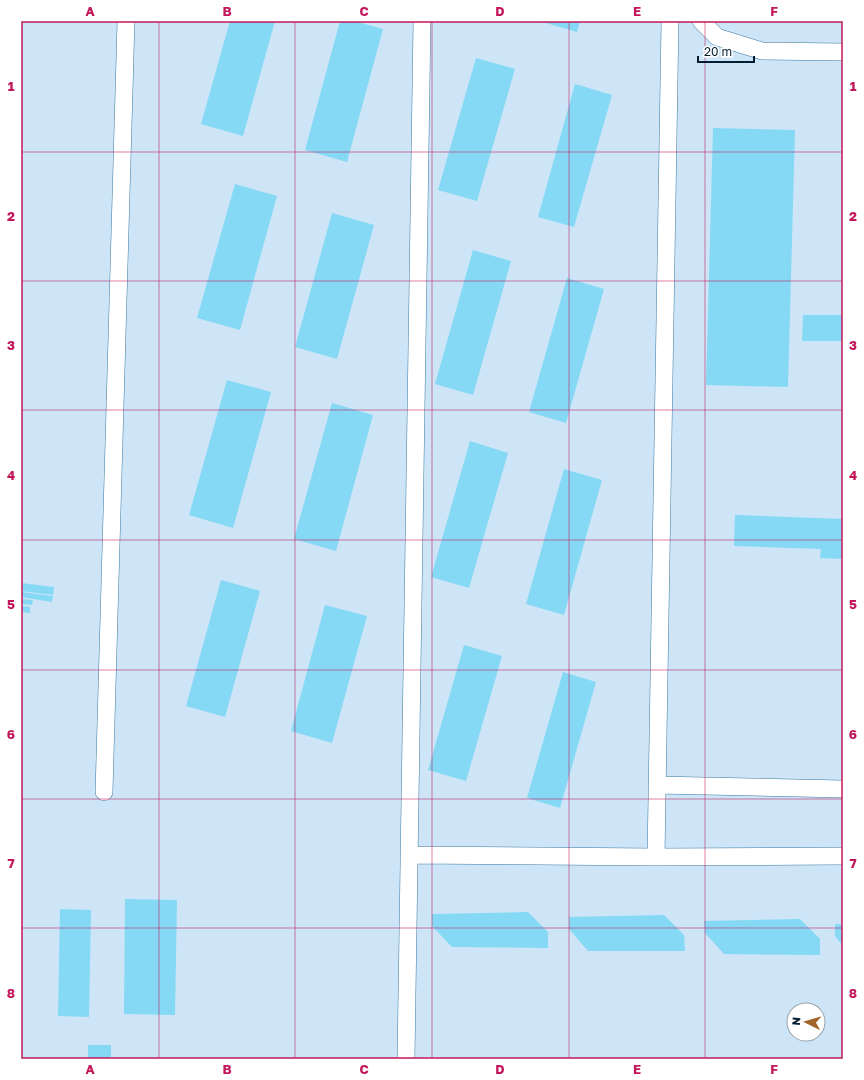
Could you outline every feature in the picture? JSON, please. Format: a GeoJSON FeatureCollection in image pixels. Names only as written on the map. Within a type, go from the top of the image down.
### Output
{"type":"FeatureCollection","features":[{"type":"Feature","properties":{"kind":"street"},"geometry":{"type":"LineString","coordinates":[[104,792],[126,21]]}},
{"type":"Feature","properties":{"kind":"street"},"geometry":{"type":"LineString","coordinates":[[406,1059],[422,21]]}},
{"type":"Feature","properties":{"kind":"street"},"geometry":{"type":"LineString","coordinates":[[656,858],[670,21]]}},
{"type":"Feature","properties":{"kind":"street"},"geometry":{"type":"LineString","coordinates":[[701,21],[717,37],[762,51],[843,52]]}},
{"type":"Feature","properties":{"kind":"street"},"geometry":{"type":"LineString","coordinates":[[657,784],[843,789]]}},
{"type":"Feature","properties":{"kind":"street"},"geometry":{"type":"LineString","coordinates":[[410,855],[656,858],[843,856]]}},
{"type":"Feature","properties":{"kind":"building"},"geometry":{"type":"Polygon","coordinates":[[[230,21],[275,21],[243,136],[201,124],[230,21]]]}},
{"type":"Feature","properties":{"kind":"building"},"geometry":{"type":"Polygon","coordinates":[[[340,21],[354,21],[383,29],[347,162],[305,150],[340,21]]]}},
{"type":"Feature","properties":{"kind":"building"},"geometry":{"type":"Polygon","coordinates":[[[539,21],[580,21],[577,32],[539,21]]]}},
{"type":"Feature","properties":{"kind":"building"},"geometry":{"type":"Polygon","coordinates":[[[476,58],[515,69],[477,201],[438,190],[476,58]]]}},
{"type":"Feature","properties":{"kind":"building"},"geometry":{"type":"Polygon","coordinates":[[[575,84],[612,95],[574,227],[538,217],[575,84]]]}},
{"type":"Feature","properties":{"kind":"building"},"geometry":{"type":"Polygon","coordinates":[[[713,128],[795,130],[788,387],[706,385],[713,128]]]}},
{"type":"Feature","properties":{"kind":"building"},"geometry":{"type":"Polygon","coordinates":[[[235,184],[277,196],[240,330],[197,318],[235,184]]]}},
{"type":"Feature","properties":{"kind":"building"},"geometry":{"type":"Polygon","coordinates":[[[332,213],[374,225],[337,359],[295,347],[332,213]]]}},
{"type":"Feature","properties":{"kind":"building"},"geometry":{"type":"Polygon","coordinates":[[[473,250],[511,261],[473,395],[435,384],[473,250]]]}},
{"type":"Feature","properties":{"kind":"building"},"geometry":{"type":"Polygon","coordinates":[[[567,278],[604,289],[566,423],[529,412],[567,278]]]}},
{"type":"Feature","properties":{"kind":"building"},"geometry":{"type":"Polygon","coordinates":[[[803,315],[843,315],[843,341],[802,341],[803,315]]]}},
{"type":"Feature","properties":{"kind":"building"},"geometry":{"type":"Polygon","coordinates":[[[227,380],[271,392],[233,528],[189,515],[227,380]]]}},
{"type":"Feature","properties":{"kind":"building"},"geometry":{"type":"Polygon","coordinates":[[[332,403],[373,415],[336,551],[294,539],[332,403]]]}},
{"type":"Feature","properties":{"kind":"building"},"geometry":{"type":"Polygon","coordinates":[[[470,441],[508,453],[469,588],[431,577],[470,441]]]}},
{"type":"Feature","properties":{"kind":"building"},"geometry":{"type":"Polygon","coordinates":[[[564,469],[602,480],[564,615],[526,604],[564,469]]]}},
{"type":"Feature","properties":{"kind":"building"},"geometry":{"type":"Polygon","coordinates":[[[735,515],[843,519],[843,559],[820,558],[821,549],[734,546],[735,515]]]}},
{"type":"Feature","properties":{"kind":"building"},"geometry":{"type":"Polygon","coordinates":[[[221,580],[260,591],[225,717],[186,706],[221,580]]]}},
{"type":"Feature","properties":{"kind":"building"},"geometry":{"type":"Polygon","coordinates":[[[21,583],[54,587],[53,595],[21,591],[21,583]]]}},
{"type":"Feature","properties":{"kind":"building"},"geometry":{"type":"Polygon","coordinates":[[[21,592],[53,596],[52,602],[21,597],[21,592]]]}},
{"type":"Feature","properties":{"kind":"building"},"geometry":{"type":"Polygon","coordinates":[[[21,599],[33,600],[32,605],[21,604],[21,599]]]}},
{"type":"Feature","properties":{"kind":"building"},"geometry":{"type":"Polygon","coordinates":[[[325,605],[367,616],[332,743],[291,731],[325,605]]]}},
{"type":"Feature","properties":{"kind":"building"},"geometry":{"type":"Polygon","coordinates":[[[21,606],[30,607],[30,613],[21,612],[21,606]]]}},
{"type":"Feature","properties":{"kind":"building"},"geometry":{"type":"Polygon","coordinates":[[[464,645],[502,656],[466,781],[428,770],[464,645]]]}},
{"type":"Feature","properties":{"kind":"building"},"geometry":{"type":"Polygon","coordinates":[[[563,672],[596,682],[560,808],[527,798],[563,672]]]}},
{"type":"Feature","properties":{"kind":"building"},"geometry":{"type":"Polygon","coordinates":[[[125,899],[177,900],[175,1015],[124,1014],[125,899]]]}},
{"type":"Feature","properties":{"kind":"building"},"geometry":{"type":"Polygon","coordinates":[[[60,909],[91,910],[89,1017],[58,1016],[60,909]]]}},
{"type":"Feature","properties":{"kind":"building"},"geometry":{"type":"Polygon","coordinates":[[[528,912],[548,932],[548,948],[452,947],[432,926],[432,914],[528,912]]]}},
{"type":"Feature","properties":{"kind":"building"},"geometry":{"type":"Polygon","coordinates":[[[664,915],[684,935],[685,951],[588,951],[569,929],[569,917],[664,915]]]}},
{"type":"Feature","properties":{"kind":"building"},"geometry":{"type":"Polygon","coordinates":[[[800,919],[820,939],[820,955],[724,954],[705,933],[704,921],[800,919]]]}},
{"type":"Feature","properties":{"kind":"building"},"geometry":{"type":"Polygon","coordinates":[[[835,924],[843,924],[843,946],[835,936],[835,924]]]}},
{"type":"Feature","properties":{"kind":"building"},"geometry":{"type":"Polygon","coordinates":[[[88,1045],[111,1045],[111,1059],[88,1059],[88,1045]]]}}]}
